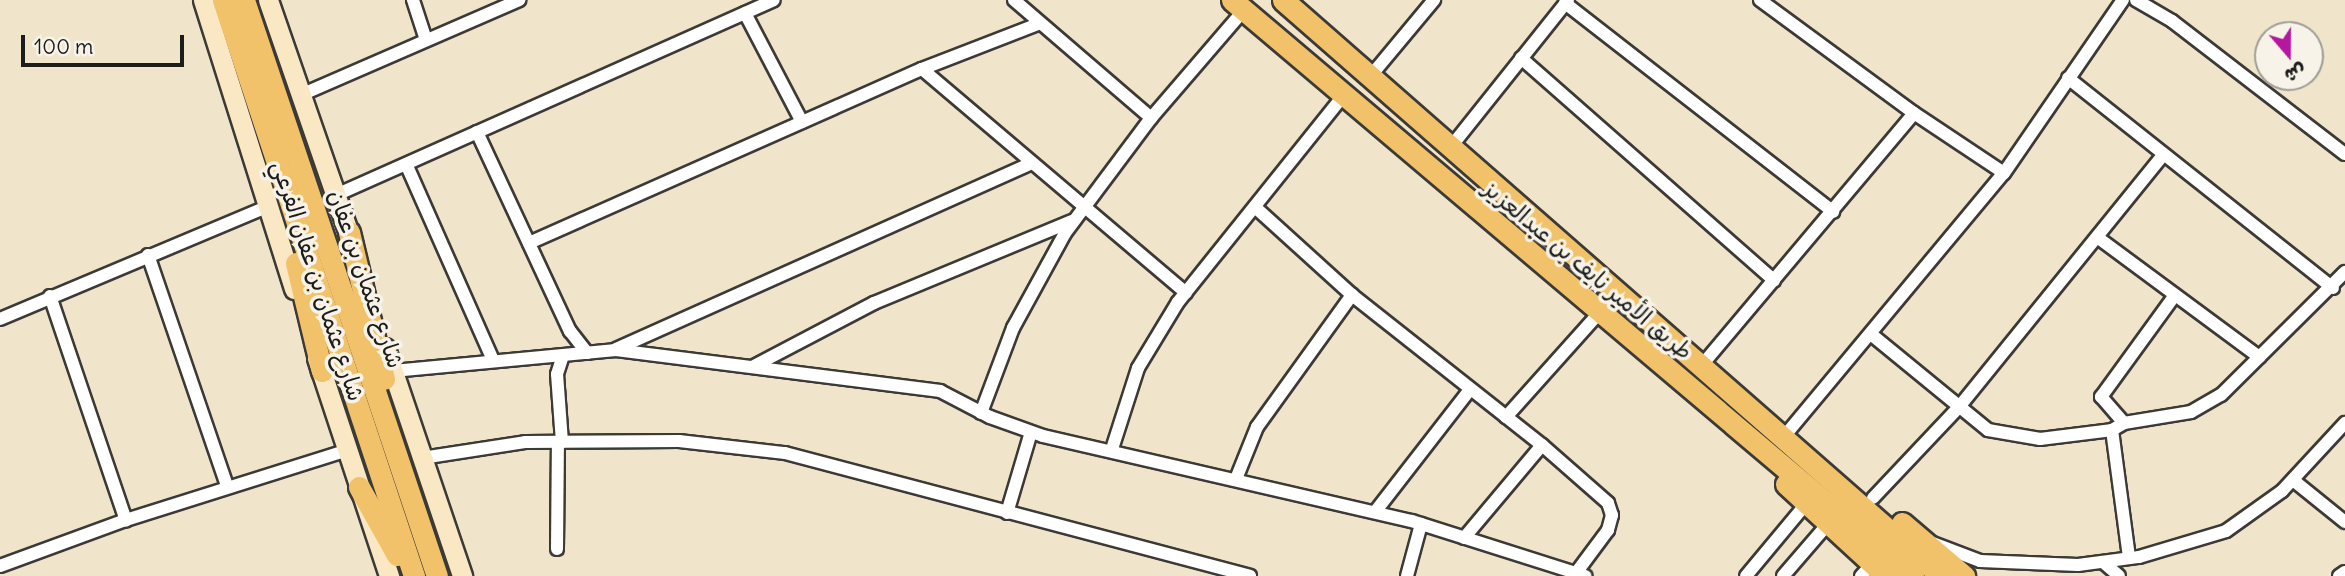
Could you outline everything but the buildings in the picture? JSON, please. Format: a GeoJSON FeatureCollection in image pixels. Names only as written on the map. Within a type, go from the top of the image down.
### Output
{"type":"FeatureCollection","features":[{"type":"Feature","properties":{"kind":"main road","name":"شارع عثمان بن عفان الفرعي"},"geometry":{"type":"LineString","coordinates":[[202,0],[266,206],[388,576]]}},
{"type":"Feature","properties":{"kind":"main road"},"geometry":{"type":"LineString","coordinates":[[223,0],[414,576]]}},
{"type":"Feature","properties":{"kind":"main road","name":"شارع عثمان بن عفان"},"geometry":{"type":"LineString","coordinates":[[244,0],[437,576]]}},
{"type":"Feature","properties":{"kind":"main road","name":"شارع عثمان بن عفان الفرعي"},"geometry":{"type":"LineString","coordinates":[[268,0],[303,94],[462,576]]}},
{"type":"Feature","properties":{"kind":"main road","name":"طريق الأمير نايف بن عبدالعزيز"},"geometry":{"type":"LineString","coordinates":[[1283,0],[1368,78],[1702,365],[1782,439],[1941,576]]}},
{"type":"Feature","properties":{"kind":"main road","name":"طريق الأمير نايف بن عبدالعزيز"},"geometry":{"type":"LineString","coordinates":[[1238,5],[1721,417],[1913,576]]}},
{"type":"Feature","properties":{"kind":"main road"},"geometry":{"type":"LineString","coordinates":[[260,111],[321,371]]}},
{"type":"Feature","properties":{"kind":"main road"},"geometry":{"type":"LineString","coordinates":[[349,232],[418,517]]}},
{"type":"Feature","properties":{"kind":"main road"},"geometry":{"type":"LineString","coordinates":[[1721,417],[1873,572]]}},
{"type":"Feature","properties":{"kind":"main road"},"geometry":{"type":"LineString","coordinates":[[1800,453],[1873,498],[1964,576]]}},
{"type":"Feature","properties":{"kind":"main road"},"geometry":{"type":"LineString","coordinates":[[359,487],[408,576]]}},
{"type":"Feature","properties":{"kind":"street"},"geometry":{"type":"LineString","coordinates":[[413,0],[426,40]]}},
{"type":"Feature","properties":{"kind":"street"},"geometry":{"type":"LineString","coordinates":[[303,94],[519,0]]}},
{"type":"Feature","properties":{"kind":"street"},"geometry":{"type":"LineString","coordinates":[[336,195],[407,166],[477,132],[774,0]]}},
{"type":"Feature","properties":{"kind":"street"},"geometry":{"type":"LineString","coordinates":[[1014,0],[1038,24],[1151,118]]}},
{"type":"Feature","properties":{"kind":"street"},"geometry":{"type":"LineString","coordinates":[[1368,78],[1434,0]]}},
{"type":"Feature","properties":{"kind":"street"},"geometry":{"type":"LineString","coordinates":[[1760,0],[1914,113],[2004,173]]}},
{"type":"Feature","properties":{"kind":"street"},"geometry":{"type":"LineString","coordinates":[[1774,11],[1782,0]]}},
{"type":"Feature","properties":{"kind":"street"},"geometry":{"type":"LineString","coordinates":[[1782,439],[1872,335],[2004,173],[2123,0]]}},
{"type":"Feature","properties":{"kind":"street"},"geometry":{"type":"LineString","coordinates":[[2136,0],[2172,22],[2345,154]]}},
{"type":"Feature","properties":{"kind":"street"},"geometry":{"type":"LineString","coordinates":[[1450,148],[1567,2],[1833,212]]}},
{"type":"Feature","properties":{"kind":"street"},"geometry":{"type":"LineString","coordinates":[[981,413],[1013,328],[1079,214],[1238,5]]}},
{"type":"Feature","properties":{"kind":"street"},"geometry":{"type":"LineString","coordinates":[[746,13],[802,122]]}},
{"type":"Feature","properties":{"kind":"street"},"geometry":{"type":"LineString","coordinates":[[529,243],[922,69],[1038,24]]}},
{"type":"Feature","properties":{"kind":"street"},"geometry":{"type":"LineString","coordinates":[[1521,58],[1774,279]]}},
{"type":"Feature","properties":{"kind":"street"},"geometry":{"type":"LineString","coordinates":[[922,69],[1031,163],[1079,214],[1186,293]]}},
{"type":"Feature","properties":{"kind":"street"},"geometry":{"type":"LineString","coordinates":[[2068,78],[2162,156],[2333,288]]}},
{"type":"Feature","properties":{"kind":"street"},"geometry":{"type":"LineString","coordinates":[[1112,449],[1138,368],[1186,293],[1344,95]]}},
{"type":"Feature","properties":{"kind":"street"},"geometry":{"type":"LineString","coordinates":[[1702,365],[1914,113]]}},
{"type":"Feature","properties":{"kind":"street"},"geometry":{"type":"LineString","coordinates":[[477,132],[570,331],[587,353]]}},
{"type":"Feature","properties":{"kind":"street"},"geometry":{"type":"LineString","coordinates":[[1873,498],[1959,407],[2162,156]]}},
{"type":"Feature","properties":{"kind":"street"},"geometry":{"type":"LineString","coordinates":[[616,350],[1031,163]]}},
{"type":"Feature","properties":{"kind":"street"},"geometry":{"type":"LineString","coordinates":[[407,166],[493,360]]}},
{"type":"Feature","properties":{"kind":"street"},"geometry":{"type":"LineString","coordinates":[[0,319],[266,206]]}},
{"type":"Feature","properties":{"kind":"street"},"geometry":{"type":"LineString","coordinates":[[393,371],[616,350],[940,391],[981,413],[1031,432],[1375,512],[1581,575],[1608,530],[1612,514],[1608,503],[1542,445],[1469,391],[1352,295],[1255,206]]}},
{"type":"Feature","properties":{"kind":"street"},"geometry":{"type":"LineString","coordinates":[[752,367],[874,303],[1079,214]]}},
{"type":"Feature","properties":{"kind":"street"},"geometry":{"type":"LineString","coordinates":[[2097,237],[2259,357]]}},
{"type":"Feature","properties":{"kind":"street"},"geometry":{"type":"LineString","coordinates":[[148,255],[227,486]]}},
{"type":"Feature","properties":{"kind":"street"},"geometry":{"type":"LineString","coordinates":[[1872,335],[1988,430],[2040,439],[2112,430],[2124,422],[2191,412],[2221,395],[2333,288],[2345,272]]}},
{"type":"Feature","properties":{"kind":"street"},"geometry":{"type":"LineString","coordinates":[[1236,479],[1257,426],[1352,295]]}},
{"type":"Feature","properties":{"kind":"street"},"geometry":{"type":"LineString","coordinates":[[2124,422],[2101,397],[2175,295]]}},
{"type":"Feature","properties":{"kind":"street"},"geometry":{"type":"LineString","coordinates":[[50,296],[125,520]]}},
{"type":"Feature","properties":{"kind":"street"},"geometry":{"type":"LineString","coordinates":[[1506,417],[1599,313]]}},
{"type":"Feature","properties":{"kind":"street"},"geometry":{"type":"LineString","coordinates":[[557,549],[560,442],[557,374],[563,356]]}},
{"type":"Feature","properties":{"kind":"street"},"geometry":{"type":"LineString","coordinates":[[1375,512],[1469,391]]}},
{"type":"Feature","properties":{"kind":"street"},"geometry":{"type":"LineString","coordinates":[[1920,538],[1980,561],[2078,565],[2129,558],[2226,531],[2293,480],[2345,423]]}},
{"type":"Feature","properties":{"kind":"street"},"geometry":{"type":"LineString","coordinates":[[2112,430],[2129,558]]}},
{"type":"Feature","properties":{"kind":"street"},"geometry":{"type":"LineString","coordinates":[[1007,513],[1031,432]]}},
{"type":"Feature","properties":{"kind":"street"},"geometry":{"type":"LineString","coordinates":[[422,458],[525,442],[679,441],[785,453],[1250,576]]}},
{"type":"Feature","properties":{"kind":"street"},"geometry":{"type":"LineString","coordinates":[[1464,538],[1542,445]]}},
{"type":"Feature","properties":{"kind":"street"},"geometry":{"type":"LineString","coordinates":[[0,566],[227,486],[348,450]]}},
{"type":"Feature","properties":{"kind":"street"},"geometry":{"type":"LineString","coordinates":[[2293,480],[2345,522]]}},
{"type":"Feature","properties":{"kind":"street"},"geometry":{"type":"LineString","coordinates":[[1746,576],[1806,504]]}},
{"type":"Feature","properties":{"kind":"street"},"geometry":{"type":"LineString","coordinates":[[1407,576],[1421,524]]}},
{"type":"Feature","properties":{"kind":"street"},"geometry":{"type":"LineString","coordinates":[[1783,576],[1827,525]]}},
{"type":"Feature","properties":{"kind":"street"},"geometry":{"type":"LineString","coordinates":[[2103,562],[2119,576]]}},
{"type":"Feature","properties":{"kind":"street"},"geometry":{"type":"LineString","coordinates":[[2339,576],[2345,572]]}}]}
